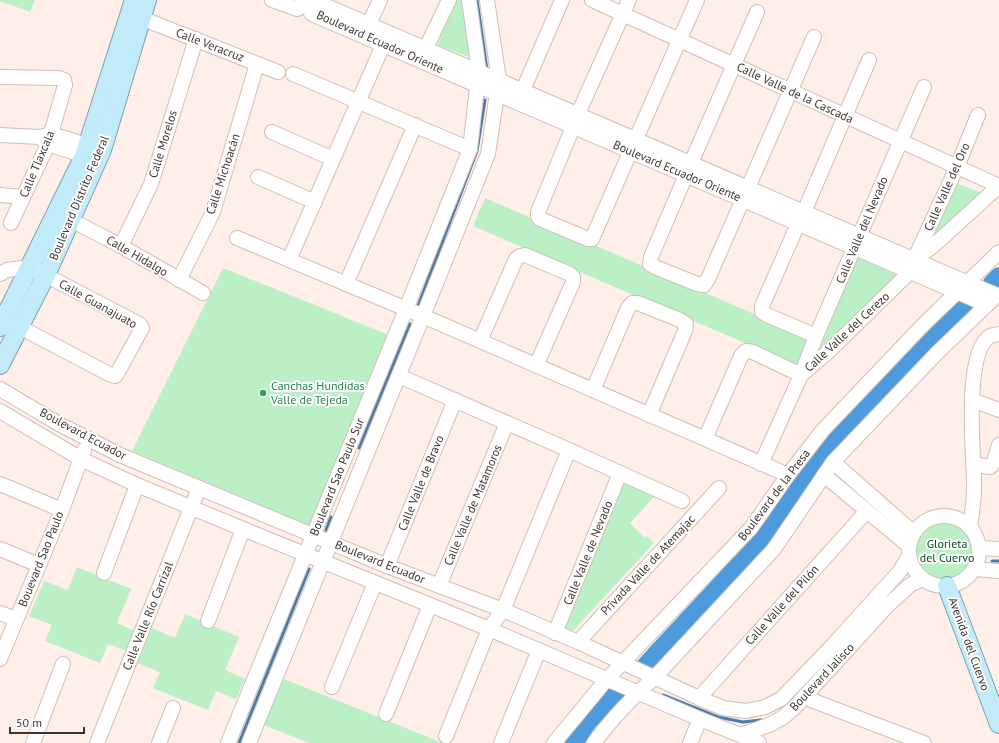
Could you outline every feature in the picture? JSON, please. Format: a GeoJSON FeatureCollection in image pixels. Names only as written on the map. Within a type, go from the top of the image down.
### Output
{"type":"FeatureCollection","features":[{"type":"Feature","properties":{"kind":"main road","name":"Boulevard Distrito Federal"},"geometry":{"type":"LineString","coordinates":[[8,324],[46,275],[55,236],[93,153],[134,0]]}},
{"type":"Feature","properties":{"kind":"main road","name":"Boulevard Distrito Federal"},"geometry":{"type":"LineString","coordinates":[[0,365],[8,324],[30,267],[55,236],[71,220],[93,153],[148,0]]}},
{"type":"Feature","properties":{"kind":"main road","name":"Avenida del Cuervo"},"geometry":{"type":"LineString","coordinates":[[952,585],[999,690]]}},
{"type":"Feature","properties":{"kind":"main road","name":"Avenida del Cuervo"},"geometry":{"type":"LineString","coordinates":[[952,585],[999,724]]}},
{"type":"Feature","properties":{"kind":"street"},"geometry":{"type":"LineString","coordinates":[[272,0],[297,9],[311,0]]}},
{"type":"Feature","properties":{"kind":"street","name":"Boulevard Ecuador Oriente"},"geometry":{"type":"LineString","coordinates":[[576,120],[523,90],[498,87],[478,86],[386,38],[369,24],[311,0],[311,13],[314,15],[386,38],[426,48],[479,71],[498,87],[912,266],[966,282],[998,294]]}},
{"type":"Feature","properties":{"kind":"street"},"geometry":{"type":"LineString","coordinates":[[369,24],[380,0]]}},
{"type":"Feature","properties":{"kind":"street"},"geometry":{"type":"LineString","coordinates":[[426,48],[448,0]]}},
{"type":"Feature","properties":{"kind":"street","name":"Boulevard Sao Paulo Sur"},"geometry":{"type":"LineString","coordinates":[[228,743],[470,149],[479,71],[469,0]]}},
{"type":"Feature","properties":{"kind":"street","name":"Boulevard Sao Paulo Sur"},"geometry":{"type":"LineString","coordinates":[[249,743],[488,154],[498,87],[487,0]]}},
{"type":"Feature","properties":{"kind":"street"},"geometry":{"type":"LineString","coordinates":[[523,90],[562,0]]}},
{"type":"Feature","properties":{"kind":"street","name":"Calle Valle de la Cascada"},"geometry":{"type":"LineString","coordinates":[[592,0],[999,186]]}},
{"type":"Feature","properties":{"kind":"street"},"geometry":{"type":"LineString","coordinates":[[629,0],[576,120],[538,212],[540,219],[588,240],[592,239],[697,0]]}},
{"type":"Feature","properties":{"kind":"street"},"geometry":{"type":"LineString","coordinates":[[757,12],[651,257],[650,264],[655,267],[697,284],[704,285],[708,279],[814,37]]}},
{"type":"Feature","properties":{"kind":"street","name":"Calle Veracruz"},"geometry":{"type":"LineString","coordinates":[[141,18],[278,72]]}},
{"type":"Feature","properties":{"kind":"street"},"geometry":{"type":"LineString","coordinates":[[289,260],[386,38]]}},
{"type":"Feature","properties":{"kind":"street","name":"Calle Morelos"},"geometry":{"type":"LineString","coordinates":[[121,246],[151,184],[196,39]]}},
{"type":"Feature","properties":{"kind":"street"},"geometry":{"type":"LineString","coordinates":[[816,336],[767,315],[762,312],[762,306],[846,116],[869,60]]}},
{"type":"Feature","properties":{"kind":"street","name":"Calle Michoacán"},"geometry":{"type":"LineString","coordinates":[[179,280],[213,212],[257,64]]}},
{"type":"Feature","properties":{"kind":"street"},"geometry":{"type":"LineString","coordinates":[[293,74],[470,149]]}},
{"type":"Feature","properties":{"kind":"street","name":"Calle Tlaxcala"},"geometry":{"type":"LineString","coordinates":[[0,77],[59,78],[64,80],[65,85],[23,197],[11,223]]}},
{"type":"Feature","properties":{"kind":"street","name":"Calle Valle del Nevado"},"geometry":{"type":"LineString","coordinates":[[801,375],[816,336],[924,87]]}},
{"type":"Feature","properties":{"kind":"street","name":"Calle Valle del Oro"},"geometry":{"type":"LineString","coordinates":[[912,266],[957,167],[978,115]]}},
{"type":"Feature","properties":{"kind":"street"},"geometry":{"type":"LineString","coordinates":[[346,284],[415,125]]}},
{"type":"Feature","properties":{"kind":"street"},"geometry":{"type":"LineString","coordinates":[[272,132],[333,159]]}},
{"type":"Feature","properties":{"kind":"street"},"geometry":{"type":"LineString","coordinates":[[0,135],[46,138],[93,153]]}},
{"type":"Feature","properties":{"kind":"street"},"geometry":{"type":"LineString","coordinates":[[258,177],[315,202]]}},
{"type":"Feature","properties":{"kind":"street","name":"Calle Valle del Cerezo"},"geometry":{"type":"LineString","coordinates":[[761,464],[801,375],[828,352],[912,266],[999,186]]}},
{"type":"Feature","properties":{"kind":"street"},"geometry":{"type":"LineString","coordinates":[[0,195],[23,197]]}},
{"type":"Feature","properties":{"kind":"street","name":"Calle Hidalgo"},"geometry":{"type":"LineString","coordinates":[[71,220],[121,246],[202,293]]}},
{"type":"Feature","properties":{"kind":"street"},"geometry":{"type":"LineString","coordinates":[[237,238],[423,316],[788,475]]}},
{"type":"Feature","properties":{"kind":"street","name":"Boulevard de la Presa"},"geometry":{"type":"LineString","coordinates":[[554,743],[608,679],[751,528],[788,475],[823,430],[924,324],[966,282],[999,252]]}},
{"type":"Feature","properties":{"kind":"street"},"geometry":{"type":"LineString","coordinates":[[480,341],[516,259],[520,256],[526,255],[570,274],[573,277],[572,282],[536,366]]}},
{"type":"Feature","properties":{"kind":"street","name":"Boulevard Ecuador Oriente"},"geometry":{"type":"LineString","coordinates":[[912,266],[956,293],[987,305]]}},
{"type":"Feature","properties":{"kind":"street"},"geometry":{"type":"LineString","coordinates":[[0,274],[7,270],[30,267]]}},
{"type":"Feature","properties":{"kind":"street","name":"Calle Guanajuato"},"geometry":{"type":"LineString","coordinates":[[8,324],[115,376],[142,328],[139,324],[30,267]]}},
{"type":"Feature","properties":{"kind":"street"},"geometry":{"type":"LineString","coordinates":[[594,743],[602,731],[655,677],[774,549],[833,462],[937,353],[998,294]]}},
{"type":"Feature","properties":{"kind":"street"},"geometry":{"type":"LineString","coordinates":[[593,390],[628,308],[632,303],[638,303],[680,320],[686,324],[685,331],[649,415]]}},
{"type":"Feature","properties":{"kind":"street"},"geometry":{"type":"LineString","coordinates":[[970,528],[974,495],[972,400],[977,360],[984,342],[990,336],[999,334]]}},
{"type":"Feature","properties":{"kind":"street"},"geometry":{"type":"LineString","coordinates":[[705,439],[742,356],[746,351],[753,352],[801,375]]}},
{"type":"Feature","properties":{"kind":"street"},"geometry":{"type":"LineString","coordinates":[[398,376],[620,472],[682,501]]}},
{"type":"Feature","properties":{"kind":"street","name":"Boulevard Ecuador"},"geometry":{"type":"LineString","coordinates":[[0,389],[88,439],[120,455],[330,543],[503,610],[624,662],[655,677]]}},
{"type":"Feature","properties":{"kind":"street","name":"Calle Valle de Bravo"},"geometry":{"type":"LineString","coordinates":[[387,566],[455,400]]}},
{"type":"Feature","properties":{"kind":"street"},"geometry":{"type":"LineString","coordinates":[[972,400],[999,410]]}},
{"type":"Feature","properties":{"kind":"street","name":"Boulevard Ecuador"},"geometry":{"type":"LineString","coordinates":[[0,410],[81,459],[137,485],[639,692]]}},
{"type":"Feature","properties":{"kind":"street","name":"Calle Valle de Matamoros"},"geometry":{"type":"LineString","coordinates":[[439,586],[507,423]]}},
{"type":"Feature","properties":{"kind":"street","name":"Bouevard Sao Paulo"},"geometry":{"type":"LineString","coordinates":[[0,659],[62,510],[88,439]]}},
{"type":"Feature","properties":{"kind":"street"},"geometry":{"type":"LineString","coordinates":[[973,464],[990,467],[994,462],[999,445]]}},
{"type":"Feature","properties":{"kind":"street"},"geometry":{"type":"LineString","coordinates":[[446,736],[489,629],[503,610],[570,450]]}},
{"type":"Feature","properties":{"kind":"street"},"geometry":{"type":"LineString","coordinates":[[833,462],[914,532]]}},
{"type":"Feature","properties":{"kind":"street","name":"Calle Valle de Nevado"},"geometry":{"type":"LineString","coordinates":[[555,633],[620,472]]}},
{"type":"Feature","properties":{"kind":"street"},"geometry":{"type":"LineString","coordinates":[[824,475],[908,552],[913,568],[922,579],[936,585],[952,585],[964,580],[974,569],[979,556],[979,548],[975,534],[970,528],[959,519],[937,516],[924,522],[914,532],[908,552]]}},
{"type":"Feature","properties":{"kind":"street"},"geometry":{"type":"LineString","coordinates":[[0,484],[62,510]]}},
{"type":"Feature","properties":{"kind":"street"},"geometry":{"type":"LineString","coordinates":[[104,573],[137,485]]}},
{"type":"Feature","properties":{"kind":"street","name":"Calle Valle Río Carrizal"},"geometry":{"type":"LineString","coordinates":[[97,743],[199,488]]}},
{"type":"Feature","properties":{"kind":"street","name":"Privada Valle de Atemajac"},"geometry":{"type":"LineString","coordinates":[[578,642],[719,488]]}},
{"type":"Feature","properties":{"kind":"street","name":"Calle Valle del Pilón"},"geometry":{"type":"LineString","coordinates":[[699,698],[866,512]]}},
{"type":"Feature","properties":{"kind":"street"},"geometry":{"type":"LineString","coordinates":[[208,621],[243,529]]}},
{"type":"Feature","properties":{"kind":"street"},"geometry":{"type":"LineString","coordinates":[[979,548],[999,549]]}},
{"type":"Feature","properties":{"kind":"street"},"geometry":{"type":"LineString","coordinates":[[0,549],[39,565]]}},
{"type":"Feature","properties":{"kind":"street","name":"Boulevard Jalisco"},"geometry":{"type":"LineString","coordinates":[[655,677],[724,708],[746,711],[773,704],[781,699],[833,645],[900,571],[908,552]]}},
{"type":"Feature","properties":{"kind":"street"},"geometry":{"type":"LineString","coordinates":[[974,569],[999,571]]}},
{"type":"Feature","properties":{"kind":"street","name":"Boulevard Jalisco"},"geometry":{"type":"LineString","coordinates":[[740,735],[764,728],[782,718],[794,708],[888,605],[910,585],[922,579]]}},
{"type":"Feature","properties":{"kind":"street"},"geometry":{"type":"LineString","coordinates":[[332,687],[375,583]]}},
{"type":"Feature","properties":{"kind":"street"},"geometry":{"type":"LineString","coordinates":[[386,714],[430,605]]}},
{"type":"Feature","properties":{"kind":"street"},"geometry":{"type":"LineString","coordinates":[[0,613],[16,619]]}},
{"type":"Feature","properties":{"kind":"street"},"geometry":{"type":"LineString","coordinates":[[501,743],[539,650]]}},
{"type":"Feature","properties":{"kind":"street"},"geometry":{"type":"LineString","coordinates":[[33,743],[63,664]]}},
{"type":"Feature","properties":{"kind":"street"},"geometry":{"type":"LineString","coordinates":[[639,692],[759,743]]}},
{"type":"Feature","properties":{"kind":"street"},"geometry":{"type":"LineString","coordinates":[[805,696],[924,743]]}},
{"type":"Feature","properties":{"kind":"street"},"geometry":{"type":"LineString","coordinates":[[159,743],[173,708]]}},
{"type":"Feature","properties":{"kind":"street"},"geometry":{"type":"LineString","coordinates":[[690,743],[700,719]]}},
{"type":"Feature","properties":{"kind":"green space"},"geometry":{"type":"Polygon","coordinates":[[[0,0],[35,0],[30,12],[0,0]]]}},
{"type":"Feature","properties":{"kind":"green space"},"geometry":{"type":"Polygon","coordinates":[[[456,0],[462,0],[472,58],[437,45],[456,0]]]}},
{"type":"Feature","properties":{"kind":"green space"},"geometry":{"type":"Polygon","coordinates":[[[956,183],[985,194],[931,242],[956,183]]]}},
{"type":"Feature","properties":{"kind":"green space"},"geometry":{"type":"Polygon","coordinates":[[[485,198],[810,338],[798,366],[473,226],[485,198]]]}},
{"type":"Feature","properties":{"kind":"green space"},"geometry":{"type":"Polygon","coordinates":[[[858,258],[899,276],[815,359],[858,258]]]}},
{"type":"Feature","properties":{"kind":"green space","name":"Canchas Hundidas Valle de Tejeda"},"geometry":{"type":"Polygon","coordinates":[[[223,268],[389,335],[310,526],[132,451],[223,268]]]}},
{"type":"Feature","properties":{"kind":"green space"},"geometry":{"type":"Polygon","coordinates":[[[622,482],[654,497],[630,523],[645,538],[647,536],[654,543],[571,633],[562,630],[622,482]]]}},
{"type":"Feature","properties":{"kind":"green space","name":"Glorieta del Cuervo"},"geometry":{"type":"Polygon","coordinates":[[[947,520],[959,522],[969,529],[976,539],[978,551],[976,563],[969,573],[959,580],[947,582],[935,580],[925,573],[918,563],[916,551],[918,539],[925,529],[935,522],[947,520]]]}},
{"type":"Feature","properties":{"kind":"green space"},"geometry":{"type":"Polygon","coordinates":[[[77,567],[131,589],[117,623],[137,632],[129,652],[108,644],[100,663],[45,641],[52,625],[29,616],[44,581],[68,590],[77,567]]]}},
{"type":"Feature","properties":{"kind":"green space"},"geometry":{"type":"Polygon","coordinates":[[[185,614],[239,637],[225,670],[245,679],[236,699],[216,691],[208,710],[153,688],[160,672],[137,663],[152,628],[175,638],[185,614]]]}},
{"type":"Feature","properties":{"kind":"green space"},"geometry":{"type":"Polygon","coordinates":[[[284,679],[443,743],[309,743],[264,725],[284,679]]]}},
{"type":"Feature","properties":{"kind":"waterway"},"geometry":{"type":"LineString","coordinates":[[477,0],[487,70]]}},
{"type":"Feature","properties":{"kind":"waterway"},"geometry":{"type":"LineString","coordinates":[[418,306],[477,151],[485,100]]}},
{"type":"Feature","properties":{"kind":"waterway"},"geometry":{"type":"LineString","coordinates":[[992,283],[999,276]]}},
{"type":"Feature","properties":{"kind":"waterway"},"geometry":{"type":"LineString","coordinates":[[645,666],[754,547],[835,440],[963,308]]}},
{"type":"Feature","properties":{"kind":"waterway"},"geometry":{"type":"LineString","coordinates":[[359,448],[410,324]]}},
{"type":"Feature","properties":{"kind":"waterway"},"geometry":{"type":"LineString","coordinates":[[326,530],[331,517]]}},
{"type":"Feature","properties":{"kind":"waterway"},"geometry":{"type":"LineString","coordinates":[[992,561],[999,561]]}},
{"type":"Feature","properties":{"kind":"waterway"},"geometry":{"type":"LineString","coordinates":[[239,743],[309,569]]}},
{"type":"Feature","properties":{"kind":"waterway"},"geometry":{"type":"LineString","coordinates":[[654,663],[655,655]]}},
{"type":"Feature","properties":{"kind":"waterway"},"geometry":{"type":"LineString","coordinates":[[574,743],[588,722],[617,693]]}},
{"type":"Feature","properties":{"kind":"waterway"},"geometry":{"type":"LineString","coordinates":[[663,695],[718,717],[743,722],[761,720]]}},
{"type":"Feature","properties":{"kind":"place","name":"Canchas Hundidas Valle de Tejeda"},"geometry":{"type":"Point","coordinates":[263,393]}}]}
